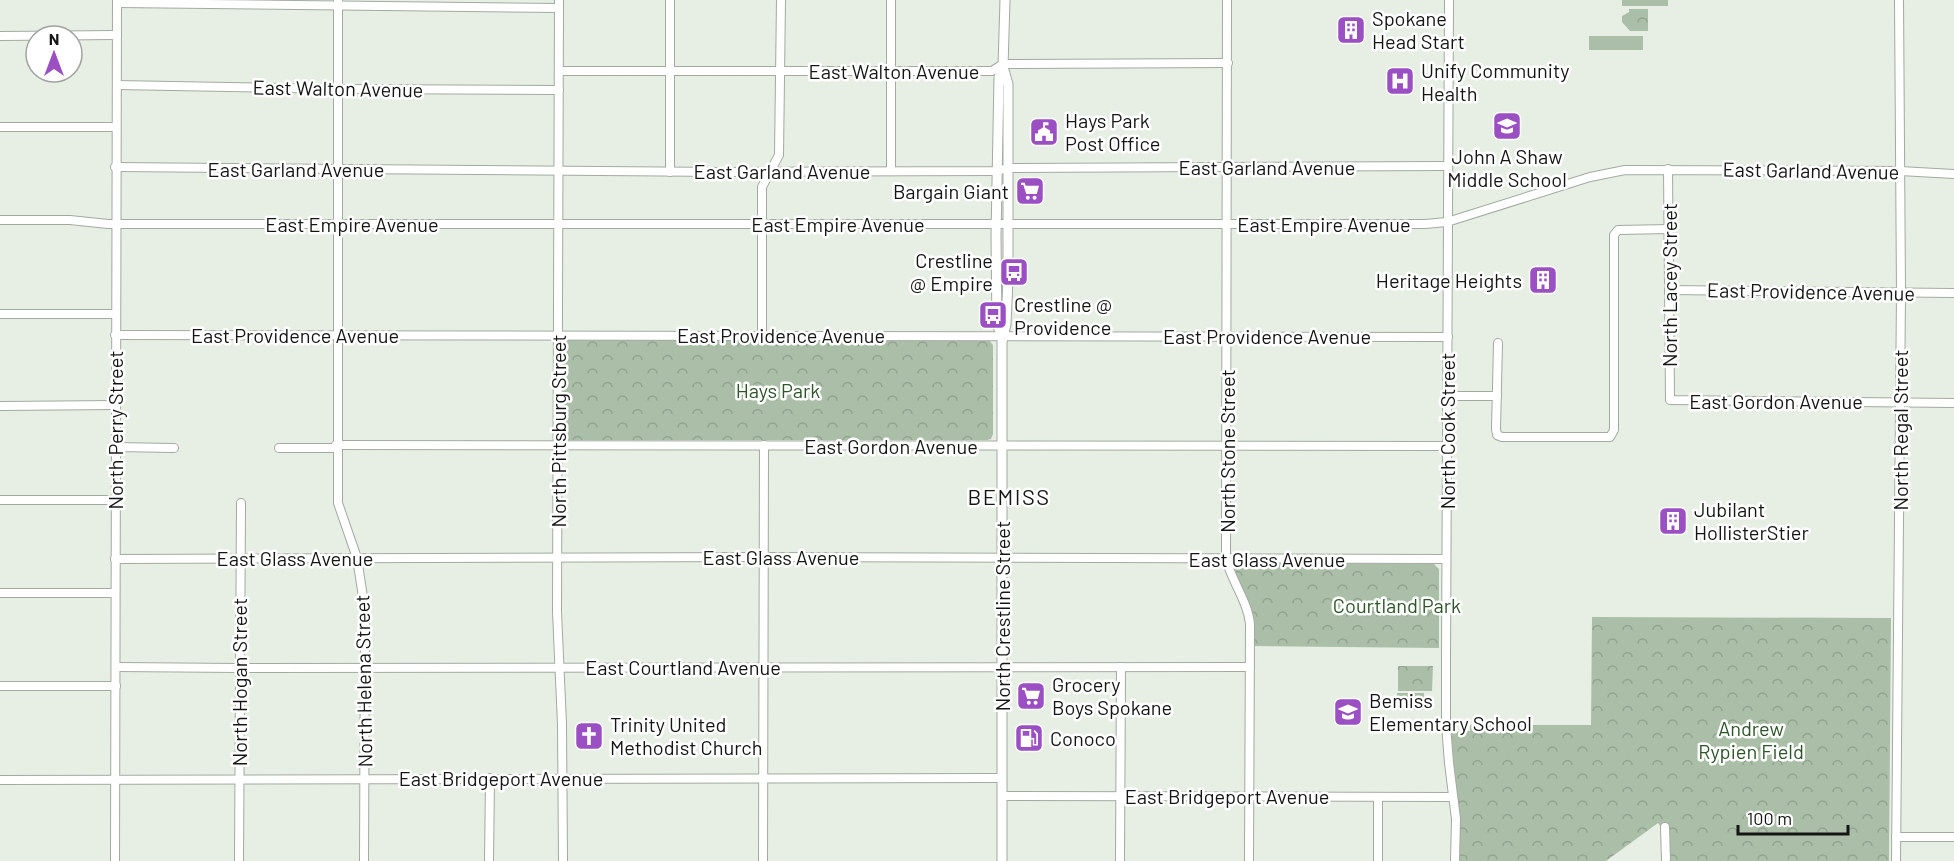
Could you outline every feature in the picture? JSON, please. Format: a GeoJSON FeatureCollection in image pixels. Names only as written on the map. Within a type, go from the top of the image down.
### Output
{"type":"FeatureCollection","features":[{"type":"Feature","properties":{"kind":"main road","name":"North Crestline Street"},"geometry":{"type":"LineString","coordinates":[[1002,861],[1002,335],[1006,324],[1008,224],[1008,84],[1003,65],[1005,0]]}},
{"type":"Feature","properties":{"kind":"main road","name":"North Crestline Street"},"geometry":{"type":"LineString","coordinates":[[1002,335],[997,325],[997,171],[999,77],[1003,65]]}},
{"type":"Feature","properties":{"kind":"street"},"geometry":{"type":"LineString","coordinates":[[670,0],[670,172]]}},
{"type":"Feature","properties":{"kind":"street"},"geometry":{"type":"LineString","coordinates":[[762,335],[762,187],[779,155],[781,0]]}},
{"type":"Feature","properties":{"kind":"street"},"geometry":{"type":"LineString","coordinates":[[891,0],[891,171]]}},
{"type":"Feature","properties":{"kind":"street","name":"North Stone Street"},"geometry":{"type":"LineString","coordinates":[[1227,0],[1226,559],[1229,572],[1250,614],[1249,861]]}},
{"type":"Feature","properties":{"kind":"street","name":"North Cook Street"},"geometry":{"type":"LineString","coordinates":[[1449,0],[1446,725],[1456,819],[1455,861]]}},
{"type":"Feature","properties":{"kind":"street","name":"North Regal Street"},"geometry":{"type":"LineString","coordinates":[[1896,861],[1901,293],[1899,0]]}},
{"type":"Feature","properties":{"kind":"street"},"geometry":{"type":"LineString","coordinates":[[117,2],[559,4]]}},
{"type":"Feature","properties":{"kind":"street","name":"North Perry Street"},"geometry":{"type":"LineString","coordinates":[[115,861],[117,2]]}},
{"type":"Feature","properties":{"kind":"street","name":"North Helena Street"},"geometry":{"type":"LineString","coordinates":[[338,3],[336,446],[338,503],[357,558],[365,610],[364,861]]}},
{"type":"Feature","properties":{"kind":"street","name":"North Pittsburg Street"},"geometry":{"type":"LineString","coordinates":[[559,4],[557,557],[563,861]]}},
{"type":"Feature","properties":{"kind":"street"},"geometry":{"type":"LineString","coordinates":[[0,36],[117,35]]}},
{"type":"Feature","properties":{"kind":"street","name":"East Walton Avenue"},"geometry":{"type":"LineString","coordinates":[[559,72],[992,71],[1003,65],[1228,63]]}},
{"type":"Feature","properties":{"kind":"street","name":"East Walton Avenue"},"geometry":{"type":"LineString","coordinates":[[117,85],[559,90]]}},
{"type":"Feature","properties":{"kind":"street"},"geometry":{"type":"LineString","coordinates":[[0,127],[115,127]]}},
{"type":"Feature","properties":{"kind":"street","name":"East Garland Avenue"},"geometry":{"type":"LineString","coordinates":[[115,167],[771,172],[997,171],[1008,168],[1448,166]]}},
{"type":"Feature","properties":{"kind":"street","name":"East Garland Avenue"},"geometry":{"type":"LineString","coordinates":[[1668,169],[1900,171],[1954,174]]}},
{"type":"Feature","properties":{"kind":"street","name":"East Empire Avenue"},"geometry":{"type":"LineString","coordinates":[[0,220],[70,220],[115,224],[1425,224],[1447,222],[1599,174],[1625,170],[1668,169]]}},
{"type":"Feature","properties":{"kind":"street","name":"North Lacey Street"},"geometry":{"type":"LineString","coordinates":[[1668,169],[1670,400]]}},
{"type":"Feature","properties":{"kind":"street"},"geometry":{"type":"LineString","coordinates":[[1498,343],[1497,435],[1502,437],[1610,437],[1614,430],[1614,235],[1618,230],[1669,229]]}},
{"type":"Feature","properties":{"kind":"street","name":"East Providence Avenue"},"geometry":{"type":"LineString","coordinates":[[1669,290],[1954,293]]}},
{"type":"Feature","properties":{"kind":"street"},"geometry":{"type":"LineString","coordinates":[[0,314],[115,314]]}},
{"type":"Feature","properties":{"kind":"street","name":"East Providence Avenue"},"geometry":{"type":"LineString","coordinates":[[115,335],[1448,337]]}},
{"type":"Feature","properties":{"kind":"street"},"geometry":{"type":"LineString","coordinates":[[1447,396],[1497,396]]}},
{"type":"Feature","properties":{"kind":"street","name":"East Gordon Avenue"},"geometry":{"type":"LineString","coordinates":[[1670,400],[1954,403]]}},
{"type":"Feature","properties":{"kind":"street"},"geometry":{"type":"LineString","coordinates":[[0,406],[115,405]]}},
{"type":"Feature","properties":{"kind":"street"},"geometry":{"type":"LineString","coordinates":[[763,861],[764,445]]}},
{"type":"Feature","properties":{"kind":"street","name":"East Gordon Avenue"},"geometry":{"type":"LineString","coordinates":[[279,448],[764,445],[1446,446]]}},
{"type":"Feature","properties":{"kind":"street"},"geometry":{"type":"LineString","coordinates":[[115,447],[174,448]]}},
{"type":"Feature","properties":{"kind":"street"},"geometry":{"type":"LineString","coordinates":[[0,500],[115,501]]}},
{"type":"Feature","properties":{"kind":"street","name":"North Hogan Street"},"geometry":{"type":"LineString","coordinates":[[239,861],[241,503]]}},
{"type":"Feature","properties":{"kind":"street","name":"East Glass Avenue"},"geometry":{"type":"LineString","coordinates":[[115,559],[1002,557],[1446,559]]}},
{"type":"Feature","properties":{"kind":"street"},"geometry":{"type":"LineString","coordinates":[[0,593],[115,593]]}},
{"type":"Feature","properties":{"kind":"street","name":"East Courtland Avenue"},"geometry":{"type":"LineString","coordinates":[[116,667],[1250,667]]}},
{"type":"Feature","properties":{"kind":"street"},"geometry":{"type":"LineString","coordinates":[[1120,861],[1121,667]]}},
{"type":"Feature","properties":{"kind":"street"},"geometry":{"type":"LineString","coordinates":[[0,687],[116,687]]}},
{"type":"Feature","properties":{"kind":"street"},"geometry":{"type":"LineString","coordinates":[[489,861],[490,778]]}},
{"type":"Feature","properties":{"kind":"street","name":"East Bridgeport Avenue"},"geometry":{"type":"LineString","coordinates":[[0,780],[1002,778]]}},
{"type":"Feature","properties":{"kind":"street","name":"East Bridgeport Avenue"},"geometry":{"type":"LineString","coordinates":[[1002,796],[1453,797]]}},
{"type":"Feature","properties":{"kind":"street"},"geometry":{"type":"LineString","coordinates":[[1378,797],[1378,861]]}},
{"type":"Feature","properties":{"kind":"street"},"geometry":{"type":"LineString","coordinates":[[1665,827],[1666,861]]}},
{"type":"Feature","properties":{"kind":"street"},"geometry":{"type":"LineString","coordinates":[[1896,837],[1954,837]]}},
{"type":"Feature","properties":{"kind":"green space"},"geometry":{"type":"Polygon","coordinates":[[[1622,0],[1668,0],[1668,6],[1622,6],[1622,0]]]}},
{"type":"Feature","properties":{"kind":"green space"},"geometry":{"type":"Polygon","coordinates":[[[1629,9],[1648,9],[1648,31],[1630,31],[1622,22],[1622,16],[1629,12],[1629,9]]]}},
{"type":"Feature","properties":{"kind":"green space"},"geometry":{"type":"Polygon","coordinates":[[[1589,36],[1643,36],[1643,50],[1589,50],[1589,36]]]}},
{"type":"Feature","properties":{"kind":"green space","name":"Hays Park"},"geometry":{"type":"Polygon","coordinates":[[[567,340],[989,340],[993,345],[993,434],[991,439],[987,440],[566,440],[563,436],[563,344],[567,340]]]}},
{"type":"Feature","properties":{"kind":"green space","name":"Courtland Park"},"geometry":{"type":"Polygon","coordinates":[[[1242,561],[1253,563],[1434,564],[1439,569],[1439,648],[1254,646],[1252,612],[1235,572],[1235,567],[1242,561]]]}},
{"type":"Feature","properties":{"kind":"green space","name":"Andrew Rypien Field"},"geometry":{"type":"Polygon","coordinates":[[[1592,617],[1891,618],[1889,861],[1662,861],[1662,828],[1658,823],[1606,861],[1459,861],[1459,824],[1451,732],[1470,731],[1470,725],[1591,725],[1592,617]]]}},
{"type":"Feature","properties":{"kind":"green space"},"geometry":{"type":"Polygon","coordinates":[[[1398,666],[1433,666],[1432,691],[1398,691],[1398,666]]]}},
{"type":"Feature","properties":{"kind":"green space"},"geometry":{"type":"Polygon","coordinates":[[[1397,693],[1424,693],[1423,710],[1397,710],[1397,693]]]}},
{"type":"Feature","properties":{"kind":"place","name":"Spokane Head Start"},"geometry":{"type":"Point","coordinates":[1351,30]}},
{"type":"Feature","properties":{"kind":"place","name":"Unify Community Health"},"geometry":{"type":"Point","coordinates":[1400,81]}},
{"type":"Feature","properties":{"kind":"place","name":"John A Shaw Middle School"},"geometry":{"type":"Point","coordinates":[1507,126]}},
{"type":"Feature","properties":{"kind":"place","name":"Hays Park Post Office"},"geometry":{"type":"Point","coordinates":[1044,132]}},
{"type":"Feature","properties":{"kind":"place","name":"Bargain Giant"},"geometry":{"type":"Point","coordinates":[1030,191]}},
{"type":"Feature","properties":{"kind":"place","name":"Crestline @ Empire"},"geometry":{"type":"Point","coordinates":[1014,272]}},
{"type":"Feature","properties":{"kind":"place","name":"Heritage Heights"},"geometry":{"type":"Point","coordinates":[1543,280]}},
{"type":"Feature","properties":{"kind":"place","name":"Crestline @ Providence"},"geometry":{"type":"Point","coordinates":[993,315]}},
{"type":"Feature","properties":{"kind":"place","name":"Jubilant HollisterStier"},"geometry":{"type":"Point","coordinates":[1673,521]}},
{"type":"Feature","properties":{"kind":"place","name":"Grocery Boys Spokane"},"geometry":{"type":"Point","coordinates":[1031,696]}},
{"type":"Feature","properties":{"kind":"place","name":"Bemiss Elementary School"},"geometry":{"type":"Point","coordinates":[1348,712]}},
{"type":"Feature","properties":{"kind":"place","name":"Trinity United Methodist Church"},"geometry":{"type":"Point","coordinates":[589,736]}},
{"type":"Feature","properties":{"kind":"place","name":"Conoco"},"geometry":{"type":"Point","coordinates":[1029,738]}},
{"type":"Feature","properties":{"kind":"district","name":"BEMISS"},"geometry":{"type":"Point","coordinates":[1009,496]}}]}
